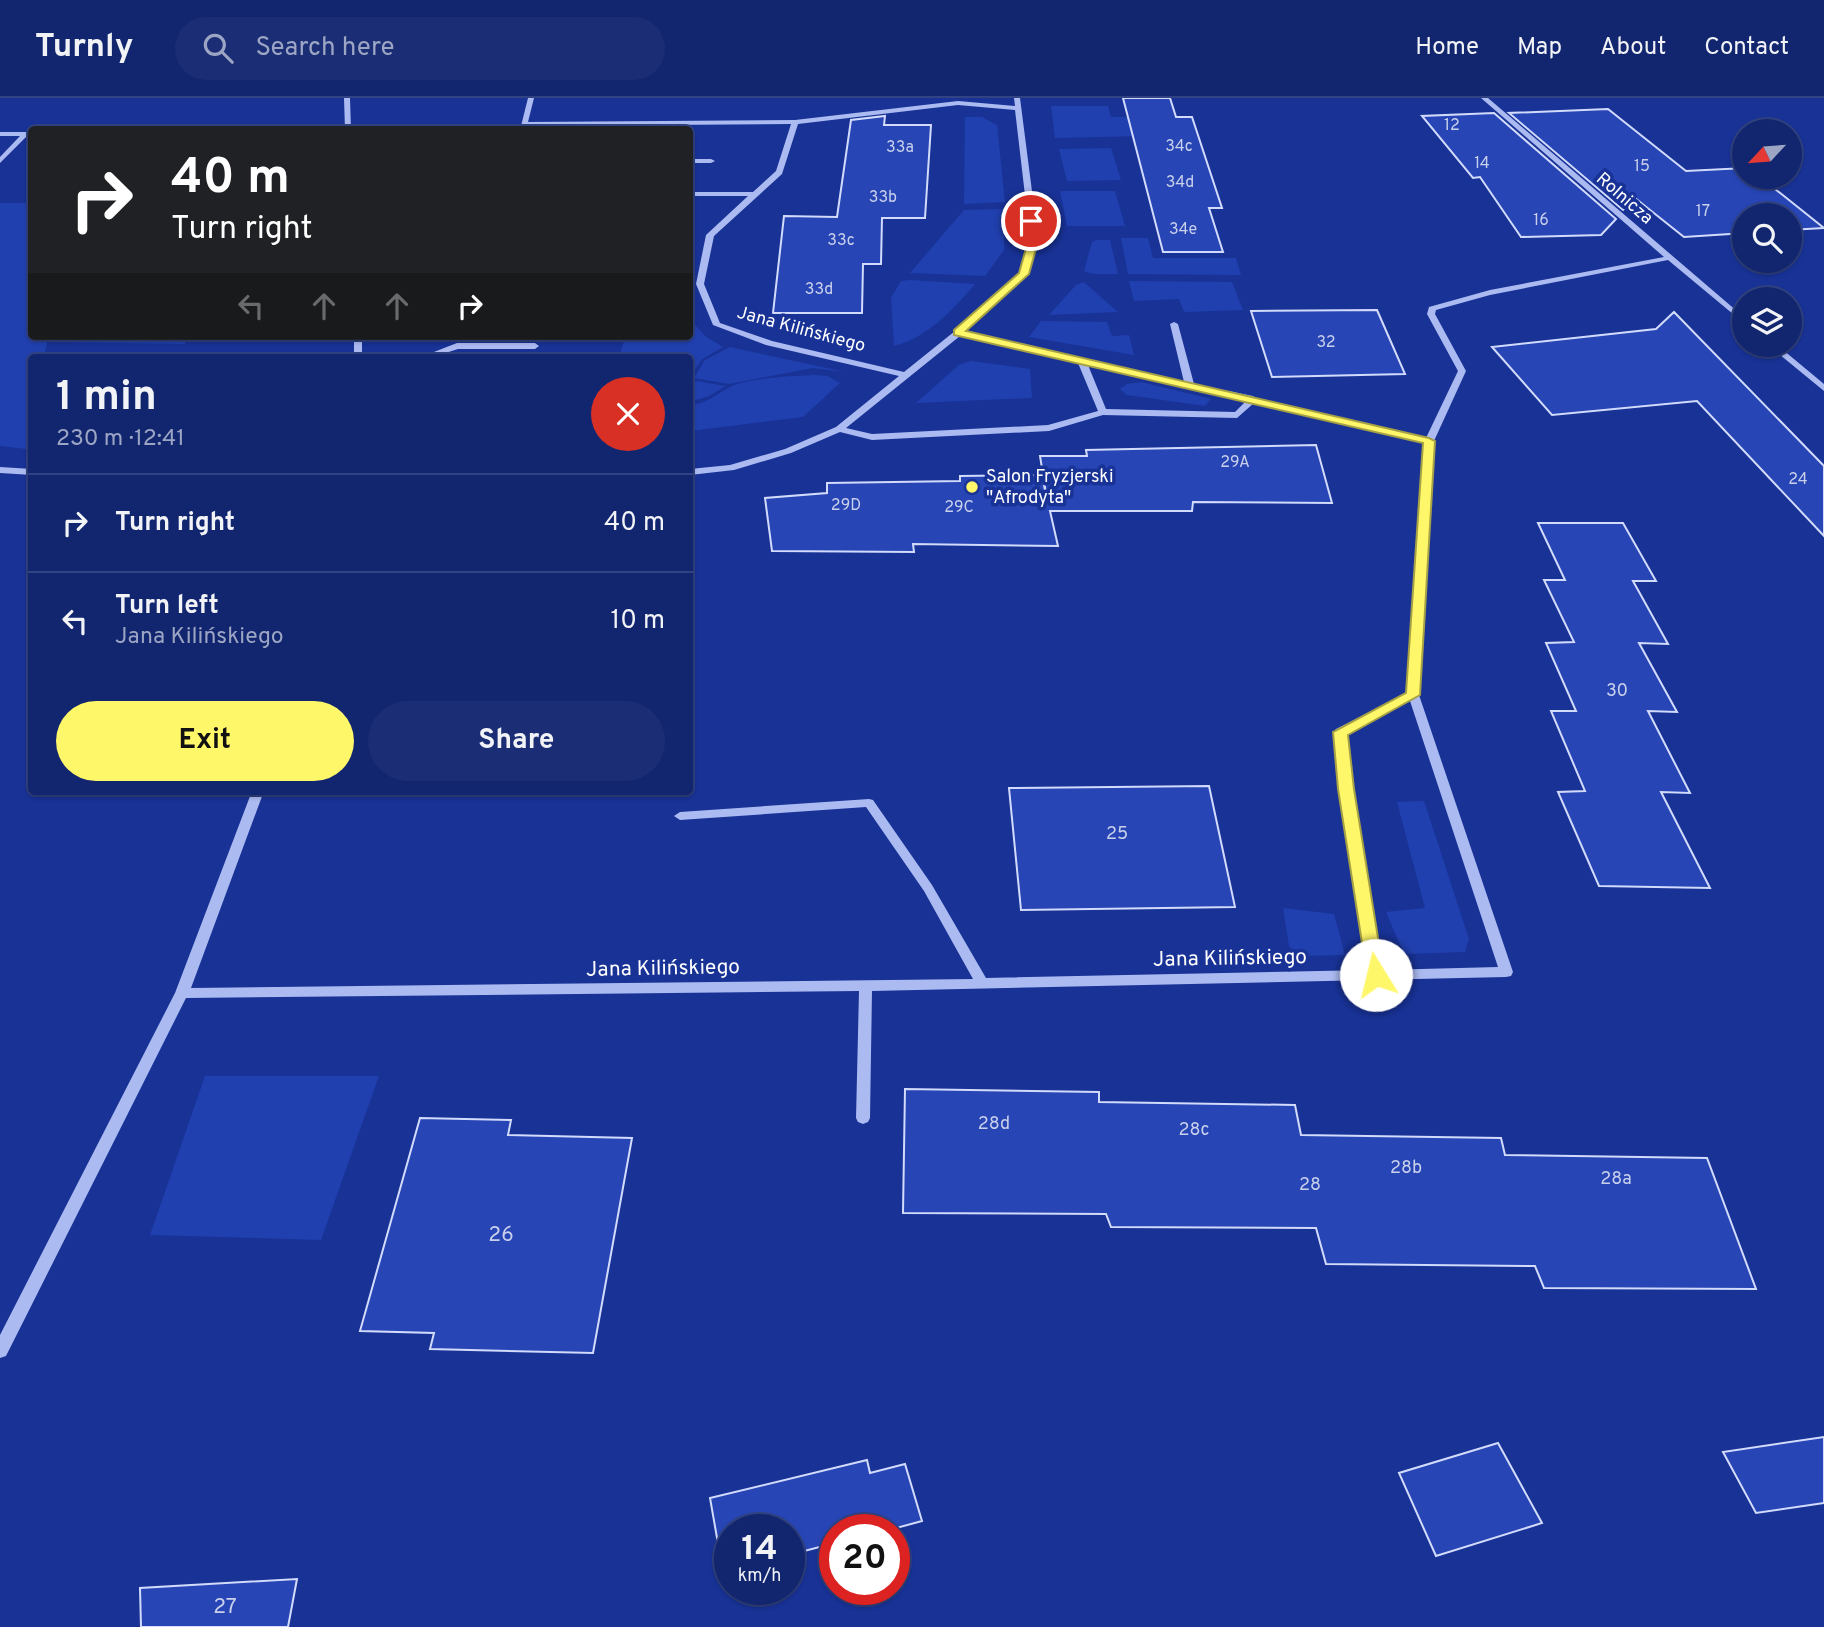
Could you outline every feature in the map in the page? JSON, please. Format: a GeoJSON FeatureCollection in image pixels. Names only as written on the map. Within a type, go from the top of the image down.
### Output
{"type":"FeatureCollection","features":[{"type":"Feature","properties":{"kind":"street"},"geometry":{"type":"LineString","coordinates":[[346,98],[348,126]]}},
{"type":"Feature","properties":{"kind":"street"},"geometry":{"type":"LineString","coordinates":[[524,126],[531,98]]}},
{"type":"Feature","properties":{"kind":"street"},"geometry":{"type":"LineString","coordinates":[[693,472],[731,468],[788,451],[839,429],[958,333],[1024,274],[1034,238],[1017,98]]}},
{"type":"Feature","properties":{"kind":"street","name":"Rolnicza"},"geometry":{"type":"LineString","coordinates":[[1485,98],[1732,311]]}},
{"type":"Feature","properties":{"kind":"street"},"geometry":{"type":"LineString","coordinates":[[578,126],[795,122],[958,103],[1017,108]]}},
{"type":"Feature","properties":{"kind":"street","name":"Jana Kilińskiego"},"geometry":{"type":"LineString","coordinates":[[795,122],[779,172],[710,235],[700,284],[718,325],[769,343],[905,375]]}},
{"type":"Feature","properties":{"kind":"street"},"geometry":{"type":"LineString","coordinates":[[0,134],[26,134],[0,161]]}},
{"type":"Feature","properties":{"kind":"street"},"geometry":{"type":"LineString","coordinates":[[693,161],[711,161]]}},
{"type":"Feature","properties":{"kind":"street"},"geometry":{"type":"LineString","coordinates":[[693,194],[755,194]]}},
{"type":"Feature","properties":{"kind":"street"},"geometry":{"type":"LineString","coordinates":[[958,333],[1429,441],[1462,372],[1431,314],[1432,309],[1477,294],[1668,258]]}},
{"type":"Feature","properties":{"kind":"street"},"geometry":{"type":"LineString","coordinates":[[1174,324],[1190,387]]}},
{"type":"Feature","properties":{"kind":"street"},"geometry":{"type":"LineString","coordinates":[[434,354],[457,346],[535,346]]}},
{"type":"Feature","properties":{"kind":"street"},"geometry":{"type":"LineString","coordinates":[[1787,357],[1824,388]]}},
{"type":"Feature","properties":{"kind":"street"},"geometry":{"type":"LineString","coordinates":[[1082,362],[1103,412]]}},
{"type":"Feature","properties":{"kind":"street"},"geometry":{"type":"LineString","coordinates":[[1812,378],[1824,376]]}},
{"type":"Feature","properties":{"kind":"street"},"geometry":{"type":"LineString","coordinates":[[839,429],[872,437],[1049,428],[1103,412],[1237,415],[1253,399]]}},
{"type":"Feature","properties":{"kind":"street","name":"Jana Kilińskiego"},"geometry":{"type":"LineString","coordinates":[[182,993],[866,986],[1506,972],[1413,695],[1429,441]]}},
{"type":"Feature","properties":{"kind":"street"},"geometry":{"type":"LineString","coordinates":[[2,473],[28,472]]}},
{"type":"Feature","properties":{"kind":"street"},"geometry":{"type":"LineString","coordinates":[[1376,975],[1346,789],[1340,732],[1413,695]]}},
{"type":"Feature","properties":{"kind":"street"},"geometry":{"type":"LineString","coordinates":[[0,1351],[182,993],[256,795]]}},
{"type":"Feature","properties":{"kind":"street"},"geometry":{"type":"LineString","coordinates":[[680,816],[869,803],[928,888],[982,983]]}},
{"type":"Feature","properties":{"kind":"street"},"geometry":{"type":"LineString","coordinates":[[863,1118],[866,986]]}},
{"type":"Feature","properties":{"kind":"shaded area"},"geometry":{"type":"Polygon","coordinates":[[[1051,106],[1108,106],[1111,117],[1137,117],[1143,136],[1055,138],[1051,106]]]}},
{"type":"Feature","properties":{"kind":"shaded area"},"geometry":{"type":"Polygon","coordinates":[[[965,117],[982,117],[997,125],[1005,202],[964,204],[965,117]]]}},
{"type":"Feature","properties":{"kind":"shaded area"},"geometry":{"type":"Polygon","coordinates":[[[1111,148],[1121,180],[1067,181],[1059,149],[1111,148]]]}},
{"type":"Feature","properties":{"kind":"shaded area"},"geometry":{"type":"Polygon","coordinates":[[[1060,191],[1115,191],[1125,226],[1067,226],[1060,191]]]}},
{"type":"Feature","properties":{"kind":"shaded area"},"geometry":{"type":"Polygon","coordinates":[[[0,203],[28,203],[28,340],[186,340],[185,344],[47,342],[45,354],[28,354],[26,449],[0,446],[0,203]]]}},
{"type":"Feature","properties":{"kind":"shaded area"},"geometry":{"type":"Polygon","coordinates":[[[1005,209],[1004,250],[985,276],[910,273],[964,210],[1005,209]]]}},
{"type":"Feature","properties":{"kind":"shaded area"},"geometry":{"type":"Polygon","coordinates":[[[1121,238],[1148,238],[1153,258],[1236,258],[1241,275],[1128,274],[1121,238]]]}},
{"type":"Feature","properties":{"kind":"shaded area"},"geometry":{"type":"Polygon","coordinates":[[[1110,240],[1118,274],[1093,274],[1084,271],[1092,242],[1110,240]]]}},
{"type":"Feature","properties":{"kind":"shaded area"},"geometry":{"type":"Polygon","coordinates":[[[901,281],[975,284],[929,329],[894,346],[891,298],[901,281]]]}},
{"type":"Feature","properties":{"kind":"shaded area"},"geometry":{"type":"Polygon","coordinates":[[[1129,281],[1232,282],[1243,310],[1184,312],[1179,299],[1134,301],[1129,281]]]}},
{"type":"Feature","properties":{"kind":"shaded area"},"geometry":{"type":"Polygon","coordinates":[[[1084,282],[1118,312],[1049,315],[1076,285],[1084,282]]]}},
{"type":"Feature","properties":{"kind":"shaded area"},"geometry":{"type":"Polygon","coordinates":[[[1041,321],[1107,322],[1112,336],[1129,335],[1134,355],[1029,337],[1041,321]]]}},
{"type":"Feature","properties":{"kind":"shaded area"},"geometry":{"type":"Polygon","coordinates":[[[693,322],[705,336],[723,347],[702,359],[693,372],[693,354],[620,354],[624,341],[693,340],[693,322]]]}},
{"type":"Feature","properties":{"kind":"shaded area"},"geometry":{"type":"Polygon","coordinates":[[[730,347],[845,372],[813,368],[729,384],[694,378],[705,360],[730,347]]]}},
{"type":"Feature","properties":{"kind":"shaded area"},"geometry":{"type":"Polygon","coordinates":[[[971,361],[1030,369],[1032,398],[916,403],[959,365],[971,361]]]}},
{"type":"Feature","properties":{"kind":"shaded area"},"geometry":{"type":"Polygon","coordinates":[[[814,375],[827,376],[840,383],[803,417],[693,431],[693,404],[738,384],[814,375]]]}},
{"type":"Feature","properties":{"kind":"shaded area"},"geometry":{"type":"Polygon","coordinates":[[[693,380],[726,386],[693,401],[693,380]]]}},
{"type":"Feature","properties":{"kind":"shaded area"},"geometry":{"type":"Polygon","coordinates":[[[1141,382],[1211,399],[1205,406],[1127,395],[1120,389],[1127,384],[1141,382]]]}},
{"type":"Feature","properties":{"kind":"shaded area"},"geometry":{"type":"Polygon","coordinates":[[[1424,801],[1469,939],[1465,952],[1404,954],[1386,912],[1425,908],[1397,802],[1424,801]]]}},
{"type":"Feature","properties":{"kind":"shaded area"},"geometry":{"type":"Polygon","coordinates":[[[1283,908],[1334,914],[1345,955],[1299,956],[1289,946],[1283,908]]]}},
{"type":"Feature","properties":{"kind":"shaded area"},"geometry":{"type":"Polygon","coordinates":[[[205,1076],[379,1076],[321,1240],[150,1235],[205,1076]]]}},
{"type":"Feature","properties":{"kind":"building"},"geometry":{"type":"Polygon","coordinates":[[[1123,98],[1170,98],[1176,117],[1192,117],[1222,208],[1209,208],[1223,252],[1163,252],[1123,98]]]}},
{"type":"Feature","properties":{"kind":"building"},"geometry":{"type":"Polygon","coordinates":[[[1608,109],[1686,171],[1732,169],[1732,189],[1775,189],[1793,203],[1732,203],[1732,234],[1684,237],[1635,198],[1623,210],[1509,113],[1608,109]]]}},
{"type":"Feature","properties":{"kind":"building"},"geometry":{"type":"Polygon","coordinates":[[[1494,113],[1616,219],[1601,235],[1521,237],[1480,177],[1473,178],[1422,116],[1494,113]]]}},
{"type":"Feature","properties":{"kind":"building"},"geometry":{"type":"Polygon","coordinates":[[[885,116],[884,125],[931,125],[925,218],[882,218],[881,264],[863,264],[862,313],[773,313],[784,216],[837,217],[851,120],[885,116]]]}},
{"type":"Feature","properties":{"kind":"building"},"geometry":{"type":"Polygon","coordinates":[[[1802,210],[1824,228],[1802,229],[1802,210]]]}},
{"type":"Feature","properties":{"kind":"building"},"geometry":{"type":"Polygon","coordinates":[[[1377,310],[1405,374],[1272,377],[1251,311],[1377,310]]]}},
{"type":"Feature","properties":{"kind":"building"},"geometry":{"type":"Polygon","coordinates":[[[1674,312],[1824,466],[1824,536],[1697,401],[1552,415],[1492,347],[1656,329],[1674,312]]]}},
{"type":"Feature","properties":{"kind":"building"},"geometry":{"type":"Polygon","coordinates":[[[1316,445],[1332,503],[1193,502],[1192,511],[1050,511],[1058,546],[913,544],[914,552],[772,551],[765,498],[827,493],[827,483],[960,481],[960,476],[1042,475],[1047,500],[1040,456],[1087,456],[1086,450],[1316,445]]]}},
{"type":"Feature","properties":{"kind":"building"},"geometry":{"type":"Polygon","coordinates":[[[1538,523],[1623,523],[1656,581],[1633,581],[1668,644],[1639,643],[1677,712],[1648,711],[1690,793],[1661,792],[1710,888],[1599,886],[1558,792],[1585,791],[1551,711],[1576,711],[1546,643],[1574,642],[1544,580],[1565,580],[1538,523]]]}},
{"type":"Feature","properties":{"kind":"building"},"geometry":{"type":"Polygon","coordinates":[[[1209,786],[1235,907],[1021,910],[1009,788],[1209,786]]]}},
{"type":"Feature","properties":{"kind":"building"},"geometry":{"type":"Polygon","coordinates":[[[905,1089],[1099,1092],[1099,1102],[1295,1105],[1301,1135],[1501,1138],[1505,1155],[1707,1158],[1756,1289],[1544,1288],[1535,1266],[1326,1264],[1316,1228],[1111,1227],[1106,1214],[903,1213],[905,1089]]]}},
{"type":"Feature","properties":{"kind":"building"},"geometry":{"type":"Polygon","coordinates":[[[420,1118],[511,1120],[508,1135],[632,1138],[593,1353],[430,1349],[434,1333],[360,1331],[420,1118]]]}},
{"type":"Feature","properties":{"kind":"building"},"geometry":{"type":"Polygon","coordinates":[[[1824,1437],[1824,1503],[1756,1513],[1723,1452],[1824,1437]]]}},
{"type":"Feature","properties":{"kind":"building"},"geometry":{"type":"Polygon","coordinates":[[[1498,1443],[1542,1523],[1436,1556],[1399,1473],[1498,1443]]]}},
{"type":"Feature","properties":{"kind":"building"},"geometry":{"type":"Polygon","coordinates":[[[867,1460],[870,1473],[905,1464],[922,1521],[910,1524],[910,1514],[819,1514],[819,1547],[805,1551],[805,1514],[714,1514],[714,1521],[710,1498],[867,1460]]]}},
{"type":"Feature","properties":{"kind":"building"},"geometry":{"type":"Polygon","coordinates":[[[297,1579],[288,1627],[141,1627],[140,1588],[297,1579]]]}},
{"type":"Feature","properties":{"kind":"place","name":"Salon Fryzjerski \"Afrodyta\""},"geometry":{"type":"Point","coordinates":[972,487]}},
{"type":"Feature","properties":{"kind":"route"},"geometry":{"type":"LineString","coordinates":[[1031,221],[1034,238],[1024,274],[958,333],[1429,441],[1413,695],[1340,732],[1346,789],[1376,975]]}}]}
